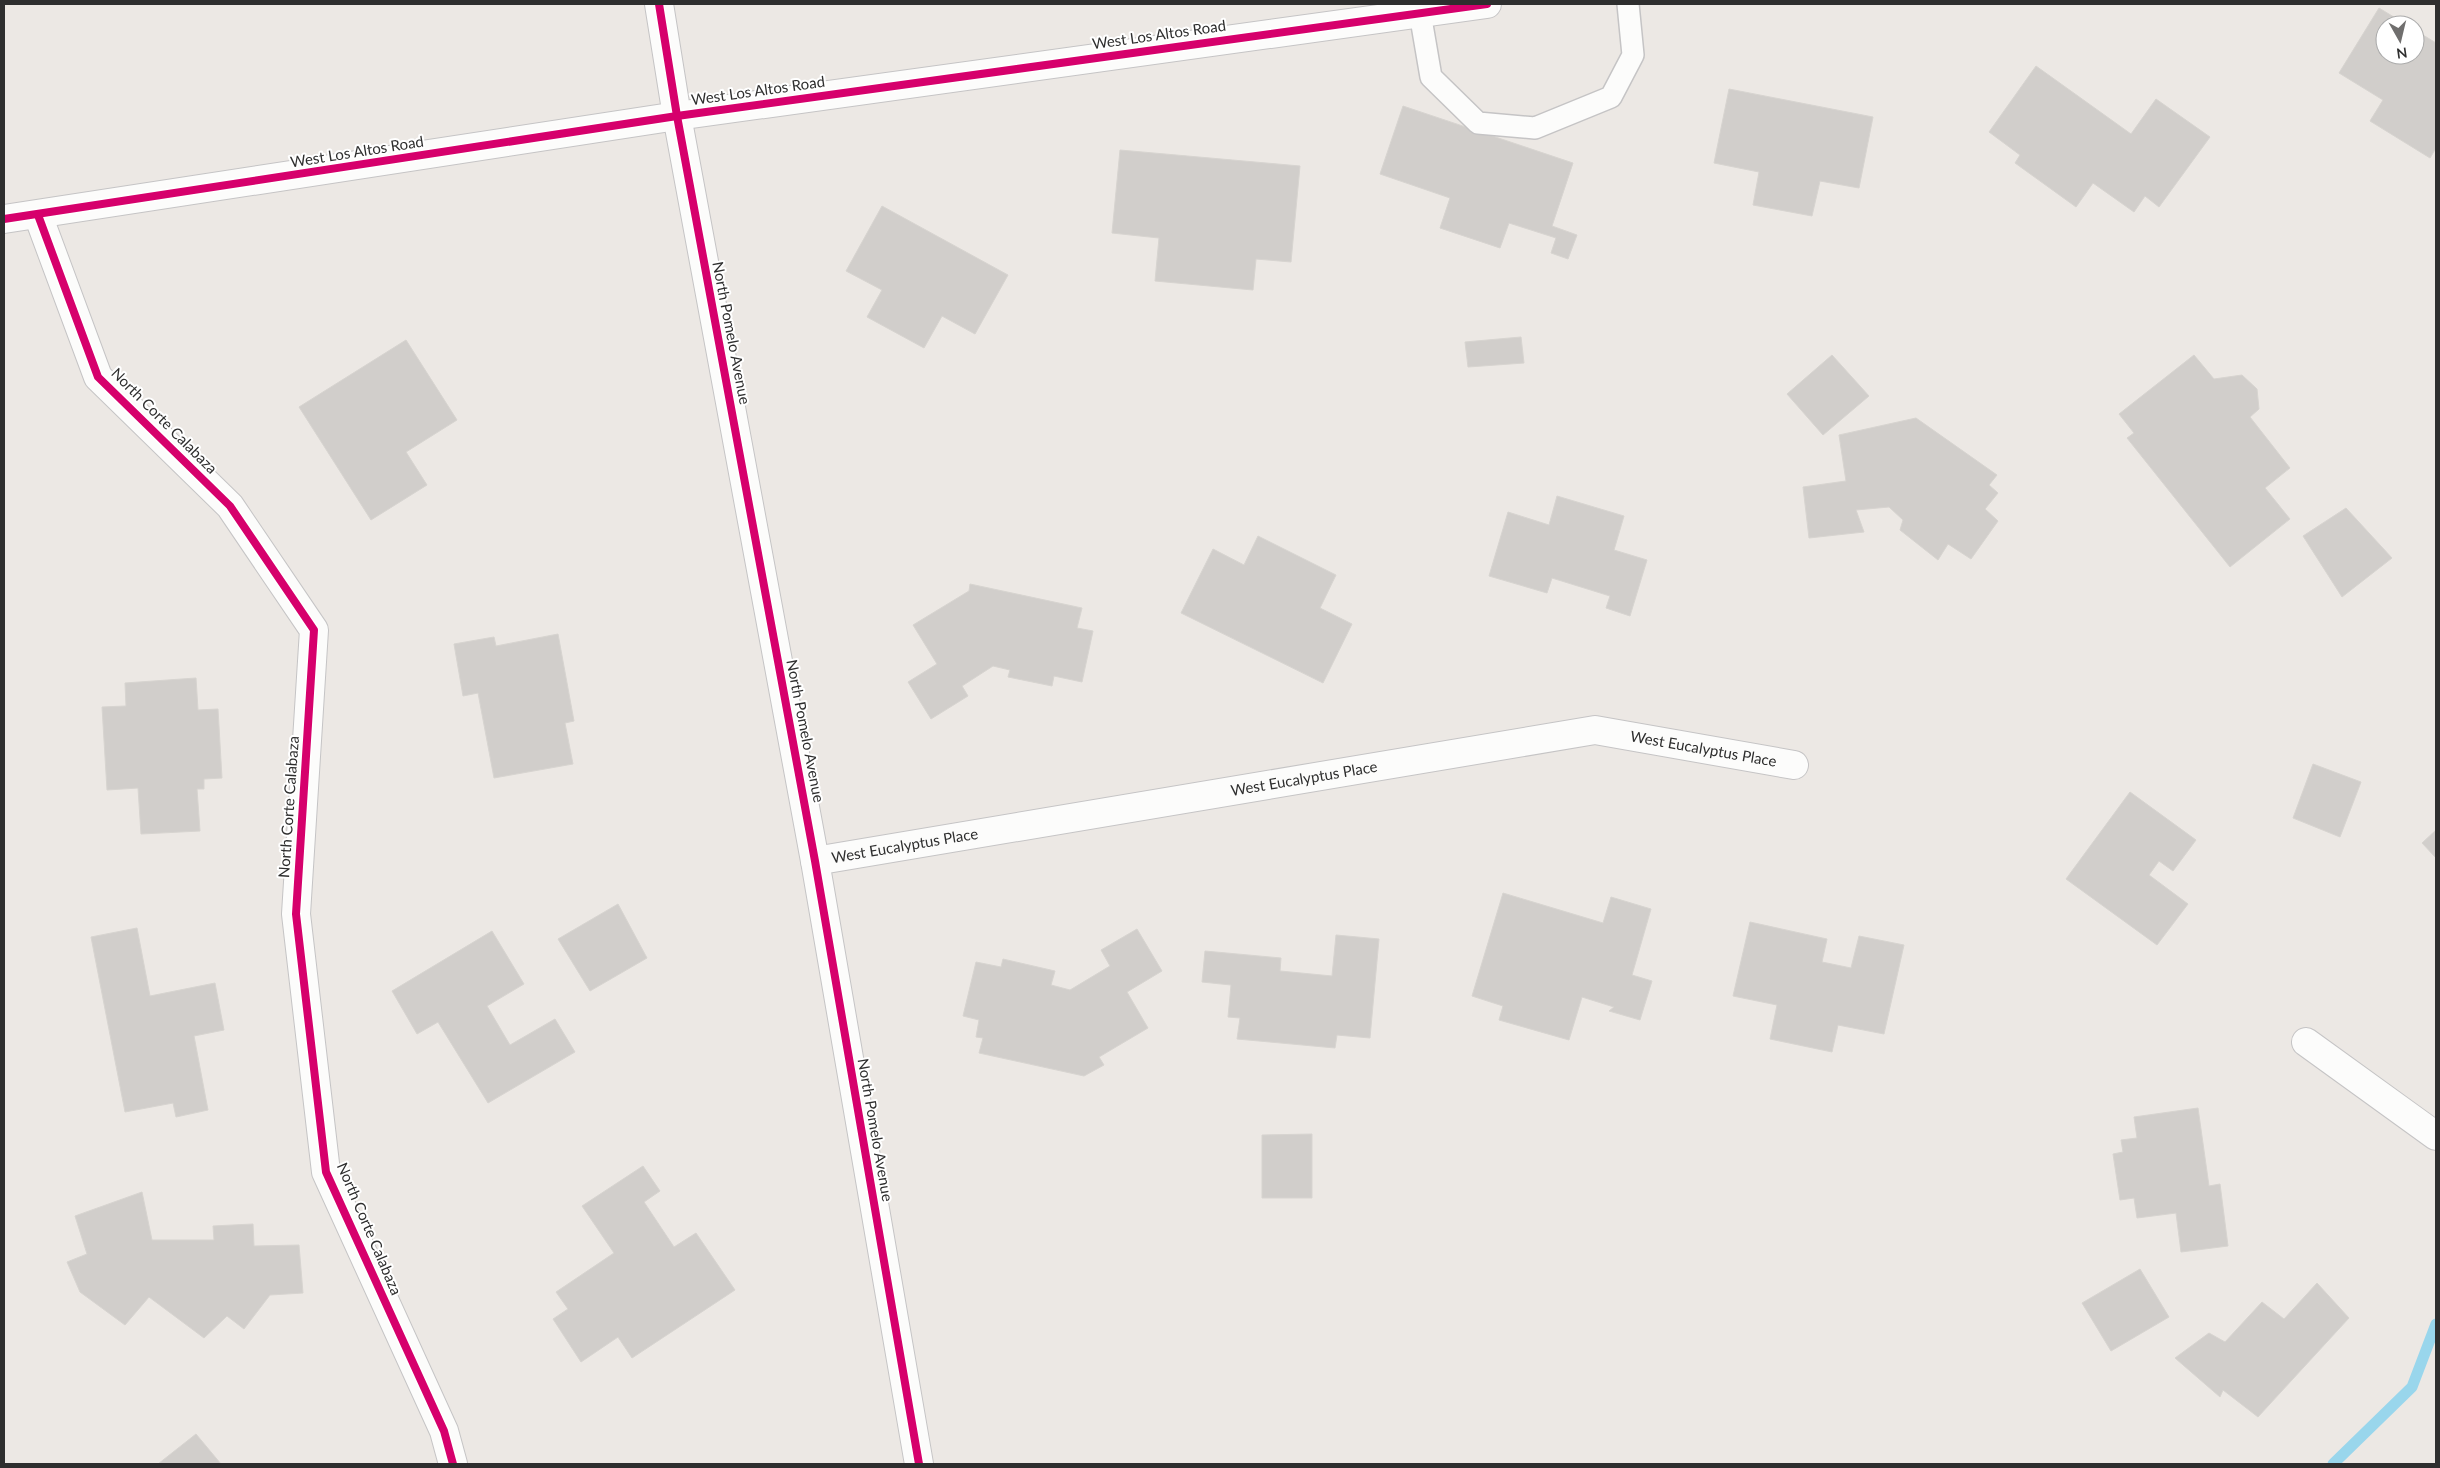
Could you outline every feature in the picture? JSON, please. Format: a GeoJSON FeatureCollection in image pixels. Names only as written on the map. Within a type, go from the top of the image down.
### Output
{"type":"FeatureCollection","features":[{"type":"Feature","properties":{"kind":"street","name":"North Pomelo Avenue"},"geometry":{"type":"LineString","coordinates":[[659,4],[677,116],[815,861],[919,1464]]}},
{"type":"Feature","properties":{"kind":"street","name":"West Los Altos Road"},"geometry":{"type":"LineString","coordinates":[[4,219],[677,116],[1487,4]]}},
{"type":"Feature","properties":{"kind":"street","name":"North Corte Calabaza"},"geometry":{"type":"LineString","coordinates":[[38,215],[98,377],[230,506],[314,630],[296,914],[326,1172],[444,1431],[453,1464]]}},
{"type":"Feature","properties":{"kind":"street","name":"West Eucalyptus Place"},"geometry":{"type":"LineString","coordinates":[[815,861],[1595,730],[1794,765]]}},
{"type":"Feature","properties":{"kind":"street"},"geometry":{"type":"LineString","coordinates":[[2306,1042],[2436,1136]]}},
{"type":"Feature","properties":{"kind":"lane"},"geometry":{"type":"LineString","coordinates":[[1420,13],[1432,77],[1478,122],[1535,128],[1610,97],[1633,55],[1628,4]]}},
{"type":"Feature","properties":{"kind":"building"},"geometry":{"type":"Polygon","coordinates":[[[2379,8],[2391,15],[2375,15],[2375,65],[2425,65],[2425,36],[2436,43],[2436,148],[2430,158],[2370,121],[2383,100],[2339,73],[2379,8]]]}},
{"type":"Feature","properties":{"kind":"building"},"geometry":{"type":"Polygon","coordinates":[[[2036,66],[2131,134],[2156,99],[2210,137],[2159,207],[2145,196],[2134,212],[2093,183],[2076,207],[2015,163],[2020,155],[1989,132],[2036,66]]]}},
{"type":"Feature","properties":{"kind":"building"},"geometry":{"type":"Polygon","coordinates":[[[1729,89],[1873,117],[1859,188],[1820,181],[1812,216],[1753,205],[1759,172],[1714,163],[1729,89]]]}},
{"type":"Feature","properties":{"kind":"building"},"geometry":{"type":"Polygon","coordinates":[[[1403,106],[1573,163],[1552,226],[1577,235],[1568,259],[1551,253],[1556,238],[1509,223],[1500,248],[1440,228],[1450,198],[1380,174],[1403,106]]]}},
{"type":"Feature","properties":{"kind":"building"},"geometry":{"type":"Polygon","coordinates":[[[1120,150],[1300,166],[1291,262],[1256,259],[1253,290],[1155,281],[1159,238],[1112,233],[1120,150]]]}},
{"type":"Feature","properties":{"kind":"building"},"geometry":{"type":"Polygon","coordinates":[[[882,206],[1008,275],[975,334],[942,316],[924,348],[867,317],[882,290],[846,271],[882,206]]]}},
{"type":"Feature","properties":{"kind":"building"},"geometry":{"type":"Polygon","coordinates":[[[1521,337],[1524,363],[1468,367],[1465,342],[1521,337]]]}},
{"type":"Feature","properties":{"kind":"building"},"geometry":{"type":"Polygon","coordinates":[[[406,340],[457,420],[406,452],[427,485],[371,520],[299,407],[406,340]]]}},
{"type":"Feature","properties":{"kind":"building"},"geometry":{"type":"Polygon","coordinates":[[[1832,355],[1869,396],[1823,435],[1787,394],[1832,355]]]}},
{"type":"Feature","properties":{"kind":"building"},"geometry":{"type":"Polygon","coordinates":[[[2194,355],[2214,379],[2242,375],[2257,389],[2259,409],[2250,417],[2290,468],[2265,488],[2290,519],[2230,567],[2127,438],[2134,433],[2119,414],[2194,355]]]}},
{"type":"Feature","properties":{"kind":"building"},"geometry":{"type":"Polygon","coordinates":[[[1916,418],[1997,475],[1989,485],[1998,493],[1985,509],[1998,521],[1971,559],[1948,544],[1938,560],[1900,530],[1903,520],[1889,507],[1856,510],[1864,532],[1809,538],[1803,487],[1846,481],[1839,435],[1916,418]]]}},
{"type":"Feature","properties":{"kind":"building"},"geometry":{"type":"Polygon","coordinates":[[[1557,496],[1624,516],[1614,550],[1647,560],[1630,616],[1606,608],[1610,596],[1552,578],[1547,593],[1489,576],[1508,512],[1549,525],[1557,496]]]}},
{"type":"Feature","properties":{"kind":"building"},"geometry":{"type":"Polygon","coordinates":[[[2346,508],[2392,558],[2342,597],[2303,536],[2346,508]]]}},
{"type":"Feature","properties":{"kind":"building"},"geometry":{"type":"Polygon","coordinates":[[[1258,536],[1336,575],[1320,608],[1352,624],[1323,683],[1181,613],[1213,549],[1244,565],[1258,536]]]}},
{"type":"Feature","properties":{"kind":"building"},"geometry":{"type":"Polygon","coordinates":[[[970,584],[1082,608],[1077,628],[1093,631],[1082,682],[1054,676],[1052,686],[1008,677],[1010,670],[993,666],[962,686],[968,696],[931,719],[908,682],[937,664],[913,625],[969,591],[970,584]]]}},
{"type":"Feature","properties":{"kind":"building"},"geometry":{"type":"Polygon","coordinates":[[[558,634],[574,721],[565,723],[573,764],[494,778],[478,693],[463,696],[454,644],[494,637],[496,646],[558,634]]]}},
{"type":"Feature","properties":{"kind":"building"},"geometry":{"type":"Polygon","coordinates":[[[196,678],[198,710],[218,709],[222,778],[204,779],[204,789],[197,789],[200,831],[141,834],[138,788],[107,790],[102,707],[126,706],[125,683],[196,678]]]}},
{"type":"Feature","properties":{"kind":"building"},"geometry":{"type":"Polygon","coordinates":[[[2313,764],[2361,782],[2340,837],[2293,818],[2313,764]]]}},
{"type":"Feature","properties":{"kind":"building"},"geometry":{"type":"Polygon","coordinates":[[[2130,792],[2196,840],[2173,871],[2159,861],[2149,875],[2188,904],[2157,945],[2066,879],[2130,792]]]}},
{"type":"Feature","properties":{"kind":"building"},"geometry":{"type":"Polygon","coordinates":[[[2436,830],[2436,858],[2422,843],[2436,830]]]}},
{"type":"Feature","properties":{"kind":"building"},"geometry":{"type":"Polygon","coordinates":[[[1503,893],[1603,923],[1611,897],[1651,909],[1632,975],[1652,981],[1640,1020],[1609,1011],[1614,1007],[1582,997],[1569,1040],[1499,1020],[1503,1006],[1472,996],[1503,893]]]}},
{"type":"Feature","properties":{"kind":"building"},"geometry":{"type":"Polygon","coordinates":[[[618,904],[647,958],[590,991],[558,939],[618,904]]]}},
{"type":"Feature","properties":{"kind":"building"},"geometry":{"type":"Polygon","coordinates":[[[1750,922],[1827,939],[1822,962],[1851,968],[1859,936],[1904,945],[1884,1034],[1838,1025],[1832,1052],[1770,1039],[1777,1005],[1733,996],[1750,922]]]}},
{"type":"Feature","properties":{"kind":"building"},"geometry":{"type":"Polygon","coordinates":[[[137,928],[150,996],[215,983],[224,1030],[194,1036],[208,1110],[176,1117],[173,1103],[125,1112],[91,937],[137,928]]]}},
{"type":"Feature","properties":{"kind":"building"},"geometry":{"type":"Polygon","coordinates":[[[1137,929],[1162,971],[1127,992],[1148,1028],[1099,1057],[1104,1065],[1084,1076],[979,1053],[983,1038],[976,1037],[979,1020],[963,1016],[976,962],[1001,967],[1003,959],[1055,971],[1051,985],[1070,990],[1110,966],[1101,950],[1137,929]]]}},
{"type":"Feature","properties":{"kind":"building"},"geometry":{"type":"Polygon","coordinates":[[[492,931],[524,984],[487,1006],[510,1045],[555,1019],[575,1052],[488,1103],[438,1022],[417,1034],[392,991],[492,931]]]}},
{"type":"Feature","properties":{"kind":"building"},"geometry":{"type":"Polygon","coordinates":[[[1336,935],[1379,939],[1370,1038],[1337,1035],[1335,1048],[1237,1039],[1240,1018],[1228,1017],[1231,985],[1202,982],[1205,951],[1281,958],[1280,971],[1332,976],[1336,935]]]}},
{"type":"Feature","properties":{"kind":"building"},"geometry":{"type":"Polygon","coordinates":[[[2198,1108],[2209,1186],[2220,1184],[2228,1246],[2181,1252],[2176,1213],[2137,1218],[2134,1198],[2120,1200],[2113,1154],[2123,1152],[2121,1140],[2137,1138],[2134,1117],[2198,1108]]]}},
{"type":"Feature","properties":{"kind":"building"},"geometry":{"type":"Polygon","coordinates":[[[1312,1134],[1312,1198],[1262,1198],[1262,1135],[1312,1134]]]}},
{"type":"Feature","properties":{"kind":"building"},"geometry":{"type":"Polygon","coordinates":[[[643,1166],[660,1191],[644,1202],[674,1247],[696,1233],[735,1290],[632,1358],[618,1337],[581,1362],[553,1319],[568,1309],[556,1292],[614,1253],[582,1206],[643,1166]]]}},
{"type":"Feature","properties":{"kind":"building"},"geometry":{"type":"Polygon","coordinates":[[[142,1192],[152,1240],[214,1240],[213,1226],[253,1224],[254,1246],[299,1245],[303,1293],[270,1295],[244,1329],[227,1316],[204,1338],[149,1297],[125,1325],[80,1292],[67,1262],[87,1254],[75,1216],[142,1192]]]}},
{"type":"Feature","properties":{"kind":"building"},"geometry":{"type":"Polygon","coordinates":[[[2140,1269],[2169,1317],[2111,1351],[2082,1303],[2140,1269]]]}},
{"type":"Feature","properties":{"kind":"building"},"geometry":{"type":"Polygon","coordinates":[[[2317,1283],[2349,1318],[2258,1417],[2223,1390],[2220,1397],[2175,1358],[2209,1333],[2225,1342],[2262,1302],[2284,1319],[2317,1283]]]}},
{"type":"Feature","properties":{"kind":"building"},"geometry":{"type":"Polygon","coordinates":[[[196,1434],[221,1464],[158,1464],[196,1434]]]}},
{"type":"Feature","properties":{"kind":"waterway"},"geometry":{"type":"LineString","coordinates":[[2333,1464],[2412,1387],[2436,1324]]}},
{"type":"Feature","properties":{"kind":"cycle path"},"geometry":{"type":"LineString","coordinates":[[659,4],[677,116],[815,861],[919,1464]]}},
{"type":"Feature","properties":{"kind":"cycle path"},"geometry":{"type":"LineString","coordinates":[[4,219],[677,116],[1487,4]]}},
{"type":"Feature","properties":{"kind":"cycle path"},"geometry":{"type":"LineString","coordinates":[[38,215],[98,377],[230,506],[314,630],[296,914],[326,1172],[444,1431],[453,1464]]}}]}
